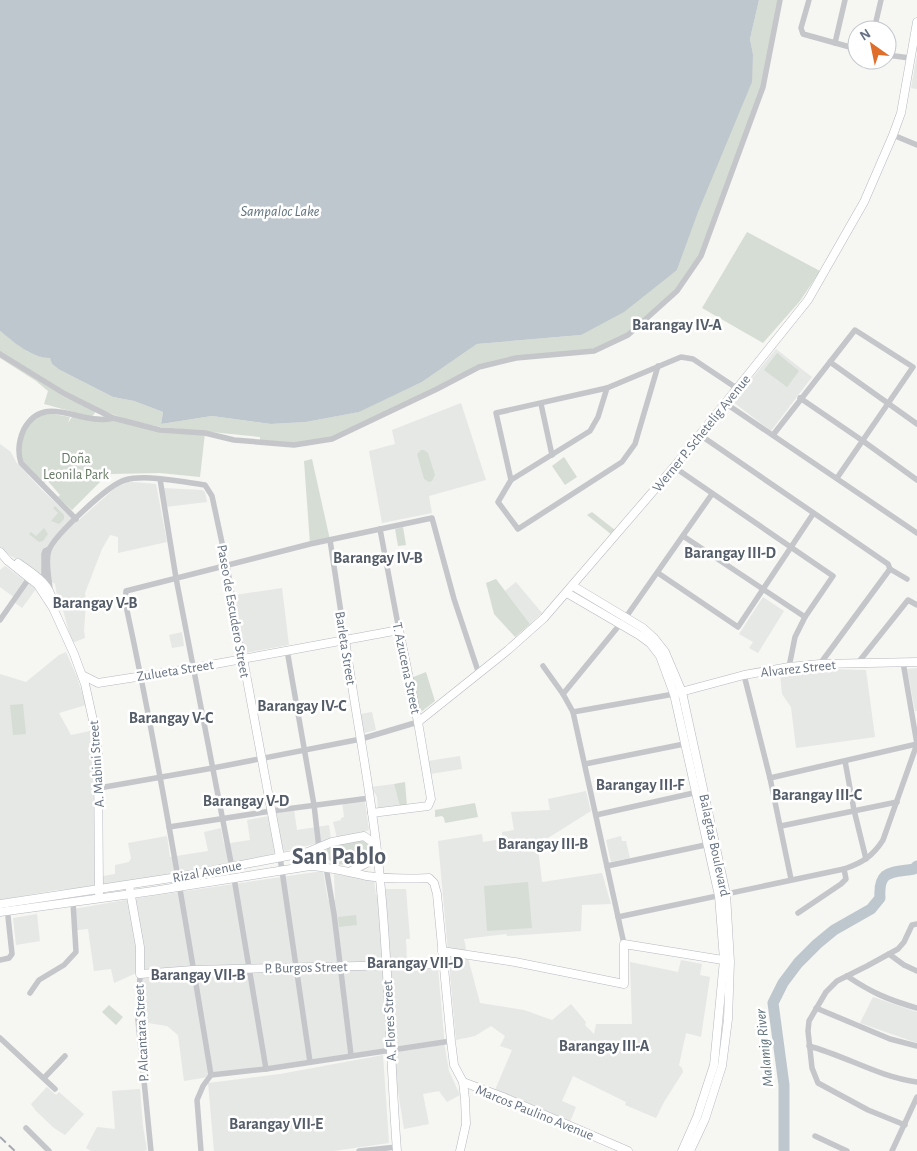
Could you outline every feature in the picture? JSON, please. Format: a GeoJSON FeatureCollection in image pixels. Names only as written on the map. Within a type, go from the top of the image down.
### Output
{"type":"FeatureCollection","features":[{"type":"Feature","properties":{"kind":"main road","name":"Werner P. Schetelig Avenue"},"geometry":{"type":"LineString","coordinates":[[418,722],[479,674],[544,618],[674,467],[813,294],[864,202],[893,135],[900,113],[917,22]]}},
{"type":"Feature","properties":{"kind":"main road"},"geometry":{"type":"LineString","coordinates":[[3,555],[46,589]]}},
{"type":"Feature","properties":{"kind":"main road","name":"Balagtas Boulevard"},"geometry":{"type":"LineString","coordinates":[[572,586],[624,621],[650,643],[660,656],[678,693],[723,895],[727,961],[724,1019],[718,1066],[690,1151]]}},
{"type":"Feature","properties":{"kind":"main road","name":"A. Mabini Street"},"geometry":{"type":"LineString","coordinates":[[46,589],[82,675],[96,734],[100,788],[98,898]]}},
{"type":"Feature","properties":{"kind":"main road","name":"Balagtas Boulevard"},"geometry":{"type":"LineString","coordinates":[[567,593],[624,621]]}},
{"type":"Feature","properties":{"kind":"main road","name":"Zulueta Street"},"geometry":{"type":"LineString","coordinates":[[98,683],[194,668],[399,630]]}},
{"type":"Feature","properties":{"kind":"main road","name":"T. Azucena Street"},"geometry":{"type":"LineString","coordinates":[[372,813],[428,806],[431,799],[418,722],[399,630]]}},
{"type":"Feature","properties":{"kind":"main road","name":"Barleta Street"},"geometry":{"type":"LineString","coordinates":[[345,639],[376,845]]}},
{"type":"Feature","properties":{"kind":"main road","name":"Paseo de Escudero Street"},"geometry":{"type":"LineString","coordinates":[[243,658],[280,857]]}},
{"type":"Feature","properties":{"kind":"main road","name":"Alvarez Street"},"geometry":{"type":"LineString","coordinates":[[678,693],[744,675],[789,667],[820,664],[917,662]]}},
{"type":"Feature","properties":{"kind":"main road"},"geometry":{"type":"LineString","coordinates":[[82,675],[98,683],[88,696]]}},
{"type":"Feature","properties":{"kind":"main road","name":"Rizal Avenue"},"geometry":{"type":"LineString","coordinates":[[4,907],[43,902],[280,857],[319,848],[332,842],[374,833]]}},
{"type":"Feature","properties":{"kind":"main road"},"geometry":{"type":"LineString","coordinates":[[364,836],[376,845],[380,878]]}},
{"type":"Feature","properties":{"kind":"main road"},"geometry":{"type":"LineString","coordinates":[[351,871],[378,856]]}},
{"type":"Feature","properties":{"kind":"main road","name":"Rizal Avenue"},"geometry":{"type":"LineString","coordinates":[[43,902],[73,902],[310,866],[326,867],[398,880],[429,878],[434,883]]}},
{"type":"Feature","properties":{"kind":"main road","name":"A. Flores Street"},"geometry":{"type":"LineString","coordinates":[[380,878],[387,964],[397,1149]]}},
{"type":"Feature","properties":{"kind":"main road","name":"Marcos Paulino Avenue"},"geometry":{"type":"LineString","coordinates":[[434,883],[444,964],[450,1041],[454,1065],[463,1082],[628,1151]]}},
{"type":"Feature","properties":{"kind":"main road","name":"P. Alcantara Street"},"geometry":{"type":"LineString","coordinates":[[129,885],[140,947],[140,974]]}},
{"type":"Feature","properties":{"kind":"main road"},"geometry":{"type":"LineString","coordinates":[[442,951],[515,962],[624,984],[624,944],[727,961]]}},
{"type":"Feature","properties":{"kind":"main road","name":"P. Burgos Street"},"geometry":{"type":"LineString","coordinates":[[140,974],[249,968],[444,964]]}},
{"type":"Feature","properties":{"kind":"main road"},"geometry":{"type":"LineString","coordinates":[[460,1151],[466,1124],[463,1082]]}},
{"type":"Feature","properties":{"kind":"main road","name":"Balagtas Boulevard"},"geometry":{"type":"LineString","coordinates":[[682,1151],[701,1118]]}},
{"type":"Feature","properties":{"kind":"street"},"geometry":{"type":"LineString","coordinates":[[0,354],[65,394],[113,418],[160,430],[205,433],[234,440],[294,445],[332,439],[479,367],[516,358],[594,351],[628,335],[677,291],[701,256],[763,87],[780,0]]}},
{"type":"Feature","properties":{"kind":"street"},"geometry":{"type":"LineString","coordinates":[[809,0],[801,28],[803,34],[847,46]]}},
{"type":"Feature","properties":{"kind":"street"},"geometry":{"type":"LineString","coordinates":[[835,43],[845,0]]}},
{"type":"Feature","properties":{"kind":"street"},"geometry":{"type":"LineString","coordinates":[[876,20],[881,0]]}},
{"type":"Feature","properties":{"kind":"street"},"geometry":{"type":"LineString","coordinates":[[897,56],[910,58]]}},
{"type":"Feature","properties":{"kind":"street"},"geometry":{"type":"LineString","coordinates":[[893,135],[917,145]]}},
{"type":"Feature","properties":{"kind":"street"},"geometry":{"type":"LineString","coordinates":[[773,435],[855,330],[913,367],[837,478]]}},
{"type":"Feature","properties":{"kind":"street"},"geometry":{"type":"LineString","coordinates":[[511,480],[496,412],[541,404],[607,388],[681,357],[693,360],[738,389]]}},
{"type":"Feature","properties":{"kind":"street"},"geometry":{"type":"LineString","coordinates":[[830,362],[917,424]]}},
{"type":"Feature","properties":{"kind":"street"},"geometry":{"type":"LineString","coordinates":[[607,388],[598,417],[590,430],[511,480],[498,502],[518,529],[622,462],[635,444],[658,366]]}},
{"type":"Feature","properties":{"kind":"street"},"geometry":{"type":"LineString","coordinates":[[800,398],[917,480]]}},
{"type":"Feature","properties":{"kind":"street"},"geometry":{"type":"LineString","coordinates":[[725,403],[917,533]]}},
{"type":"Feature","properties":{"kind":"street"},"geometry":{"type":"LineString","coordinates":[[541,404],[552,455]]}},
{"type":"Feature","properties":{"kind":"street"},"geometry":{"type":"LineString","coordinates":[[76,519],[21,462],[18,453],[23,431],[31,418],[44,411],[65,412],[98,420],[113,418]]}},
{"type":"Feature","properties":{"kind":"street"},"geometry":{"type":"LineString","coordinates":[[700,435],[907,579]]}},
{"type":"Feature","properties":{"kind":"street"},"geometry":{"type":"LineString","coordinates":[[674,467],[833,576],[805,617],[795,637],[789,667]]}},
{"type":"Feature","properties":{"kind":"street"},"geometry":{"type":"LineString","coordinates":[[46,589],[49,549],[76,519],[116,484],[124,480],[136,478],[160,479],[176,578],[234,878],[266,1070]]}},
{"type":"Feature","properties":{"kind":"street","name":"Paseo de Escudero Street"},"geometry":{"type":"LineString","coordinates":[[160,479],[205,485],[212,496],[227,566],[243,658]]}},
{"type":"Feature","properties":{"kind":"street"},"geometry":{"type":"LineString","coordinates":[[563,694],[624,621],[712,494]]}},
{"type":"Feature","properties":{"kind":"street"},"geometry":{"type":"LineString","coordinates":[[658,573],[738,627],[813,514]]}},
{"type":"Feature","properties":{"kind":"street"},"geometry":{"type":"LineString","coordinates":[[201,1151],[197,1100],[203,1086],[211,1075],[180,886],[141,675],[125,601],[126,591],[330,540],[432,518],[454,599],[479,674]]}},
{"type":"Feature","properties":{"kind":"street","name":"T. Azucena Street"},"geometry":{"type":"LineString","coordinates":[[380,529],[399,630]]}},
{"type":"Feature","properties":{"kind":"street"},"geometry":{"type":"LineString","coordinates":[[683,536],[805,617]]}},
{"type":"Feature","properties":{"kind":"street","name":"Barleta Street"},"geometry":{"type":"LineString","coordinates":[[330,540],[345,639]]}},
{"type":"Feature","properties":{"kind":"street"},"geometry":{"type":"LineString","coordinates":[[820,664],[890,569]]}},
{"type":"Feature","properties":{"kind":"street"},"geometry":{"type":"LineString","coordinates":[[0,620],[31,576]]}},
{"type":"Feature","properties":{"kind":"street"},"geometry":{"type":"LineString","coordinates":[[857,664],[908,600],[917,605]]}},
{"type":"Feature","properties":{"kind":"street"},"geometry":{"type":"LineString","coordinates":[[287,650],[314,805],[319,848],[326,867],[334,914],[351,1055]]}},
{"type":"Feature","properties":{"kind":"street"},"geometry":{"type":"LineString","coordinates":[[618,917],[844,869],[876,853],[883,840],[917,744],[903,662]]}},
{"type":"Feature","properties":{"kind":"street"},"geometry":{"type":"LineString","coordinates":[[543,666],[573,712],[624,944]]}},
{"type":"Feature","properties":{"kind":"street"},"geometry":{"type":"LineString","coordinates":[[744,675],[770,778],[792,879]]}},
{"type":"Feature","properties":{"kind":"street","name":"Alvarez Street"},"geometry":{"type":"LineString","coordinates":[[573,712],[678,693]]}},
{"type":"Feature","properties":{"kind":"street"},"geometry":{"type":"LineString","coordinates":[[100,788],[361,739],[418,722]]}},
{"type":"Feature","properties":{"kind":"street"},"geometry":{"type":"LineString","coordinates":[[585,764],[689,743]]}},
{"type":"Feature","properties":{"kind":"street"},"geometry":{"type":"LineString","coordinates":[[770,778],[917,744]]}},
{"type":"Feature","properties":{"kind":"street"},"geometry":{"type":"LineString","coordinates":[[845,761],[866,859]]}},
{"type":"Feature","properties":{"kind":"street"},"geometry":{"type":"LineString","coordinates":[[596,815],[700,791]]}},
{"type":"Feature","properties":{"kind":"street"},"geometry":{"type":"LineString","coordinates":[[169,827],[370,798]]}},
{"type":"Feature","properties":{"kind":"street"},"geometry":{"type":"LineString","coordinates":[[780,826],[897,802]]}},
{"type":"Feature","properties":{"kind":"street"},"geometry":{"type":"LineString","coordinates":[[607,866],[712,843]]}},
{"type":"Feature","properties":{"kind":"street"},"geometry":{"type":"LineString","coordinates":[[280,857],[310,1062]]}},
{"type":"Feature","properties":{"kind":"street"},"geometry":{"type":"LineString","coordinates":[[798,913],[842,884],[846,879],[844,869]]}},
{"type":"Feature","properties":{"kind":"street"},"geometry":{"type":"LineString","coordinates":[[30,993],[39,980],[64,965],[76,952],[73,902]]}},
{"type":"Feature","properties":{"kind":"street"},"geometry":{"type":"LineString","coordinates":[[0,960],[9,958],[12,954],[4,907]]}},
{"type":"Feature","properties":{"kind":"street"},"geometry":{"type":"LineString","coordinates":[[905,1125],[868,1110],[818,1083],[812,1068],[809,1046],[809,1020],[826,992],[836,981],[898,949],[915,924]]}},
{"type":"Feature","properties":{"kind":"street"},"geometry":{"type":"LineString","coordinates":[[889,954],[904,965],[917,971]]}},
{"type":"Feature","properties":{"kind":"street","name":"P. Alcantara Street"},"geometry":{"type":"LineString","coordinates":[[140,974],[138,1020],[151,1151]]}},
{"type":"Feature","properties":{"kind":"street"},"geometry":{"type":"LineString","coordinates":[[847,976],[870,991],[892,1001],[917,1008]]}},
{"type":"Feature","properties":{"kind":"street"},"geometry":{"type":"LineString","coordinates":[[816,1008],[890,1039],[917,1046]]}},
{"type":"Feature","properties":{"kind":"street"},"geometry":{"type":"LineString","coordinates":[[0,1038],[55,1089]]}},
{"type":"Feature","properties":{"kind":"street"},"geometry":{"type":"LineString","coordinates":[[211,1075],[266,1070],[351,1055],[450,1041]]}},
{"type":"Feature","properties":{"kind":"street"},"geometry":{"type":"LineString","coordinates":[[809,1046],[829,1051],[880,1073],[902,1080],[917,1082]]}},
{"type":"Feature","properties":{"kind":"street"},"geometry":{"type":"LineString","coordinates":[[44,1078],[65,1056]]}},
{"type":"Feature","properties":{"kind":"street"},"geometry":{"type":"LineString","coordinates":[[892,1151],[905,1125],[914,1114],[917,1097]]}},
{"type":"Feature","properties":{"kind":"street"},"geometry":{"type":"LineString","coordinates":[[26,1128],[49,1151]]}},
{"type":"Feature","properties":{"kind":"street"},"geometry":{"type":"LineString","coordinates":[[814,1136],[834,1148],[847,1151]]}},
{"type":"Feature","properties":{"kind":"street"},"geometry":{"type":"LineString","coordinates":[[359,1151],[397,1149]]}},
{"type":"Feature","properties":{"kind":"shaded area"},"geometry":{"type":"Polygon","coordinates":[[[917,55],[917,89],[911,88],[917,55]]]}},
{"type":"Feature","properties":{"kind":"shaded area"},"geometry":{"type":"Polygon","coordinates":[[[776,349],[812,377],[771,431],[733,402],[776,349]]]}},
{"type":"Feature","properties":{"kind":"shaded area"},"geometry":{"type":"Polygon","coordinates":[[[461,403],[486,480],[429,496],[432,513],[382,523],[369,451],[395,444],[392,430],[461,403]]]}},
{"type":"Feature","properties":{"kind":"shaded area"},"geometry":{"type":"Polygon","coordinates":[[[0,444],[11,452],[16,462],[41,489],[75,521],[79,520],[123,481],[156,484],[167,542],[118,553],[118,537],[110,535],[102,549],[85,593],[86,600],[59,606],[55,584],[0,549],[0,444]]]}},
{"type":"Feature","properties":{"kind":"shaded area"},"geometry":{"type":"Polygon","coordinates":[[[163,488],[202,490],[205,492],[207,502],[165,507],[163,488]]]}},
{"type":"Feature","properties":{"kind":"shaded area"},"geometry":{"type":"Polygon","coordinates":[[[5,566],[36,589],[22,608],[14,602],[15,598],[0,587],[0,570],[5,566]]]}},
{"type":"Feature","properties":{"kind":"shaded area"},"geometry":{"type":"Polygon","coordinates":[[[516,582],[542,613],[530,624],[505,591],[516,582]]]}},
{"type":"Feature","properties":{"kind":"shaded area"},"geometry":{"type":"Polygon","coordinates":[[[282,588],[289,645],[245,653],[235,595],[282,588]]]}},
{"type":"Feature","properties":{"kind":"shaded area"},"geometry":{"type":"Polygon","coordinates":[[[763,597],[784,611],[758,653],[749,648],[753,642],[739,634],[763,597]]]}},
{"type":"Feature","properties":{"kind":"shaded area"},"geometry":{"type":"Polygon","coordinates":[[[86,602],[85,638],[72,643],[63,610],[86,602]]]}},
{"type":"Feature","properties":{"kind":"shaded area"},"geometry":{"type":"Polygon","coordinates":[[[182,632],[184,646],[172,648],[169,635],[182,632]]]}},
{"type":"Feature","properties":{"kind":"shaded area"},"geometry":{"type":"Polygon","coordinates":[[[66,652],[86,705],[59,713],[71,735],[90,731],[93,755],[95,888],[57,890],[0,900],[0,674],[26,682],[59,655],[66,652]]]}},
{"type":"Feature","properties":{"kind":"shaded area"},"geometry":{"type":"Polygon","coordinates":[[[917,668],[917,711],[915,711],[907,669],[917,668]]]}},
{"type":"Feature","properties":{"kind":"shaded area"},"geometry":{"type":"Polygon","coordinates":[[[820,669],[866,670],[875,737],[796,748],[791,707],[782,694],[780,674],[820,669]]]}},
{"type":"Feature","properties":{"kind":"shaded area"},"geometry":{"type":"Polygon","coordinates":[[[372,712],[376,730],[364,733],[360,714],[372,712]]]}},
{"type":"Feature","properties":{"kind":"shaded area"},"geometry":{"type":"Polygon","coordinates":[[[460,756],[462,769],[430,774],[428,761],[460,756]]]}},
{"type":"Feature","properties":{"kind":"shaded area"},"geometry":{"type":"Polygon","coordinates":[[[394,784],[400,807],[378,810],[377,797],[371,787],[394,784]]]}},
{"type":"Feature","properties":{"kind":"shaded area"},"geometry":{"type":"Polygon","coordinates":[[[586,791],[591,811],[540,843],[538,848],[542,882],[602,873],[611,904],[582,905],[581,931],[507,936],[506,934],[464,939],[468,958],[480,1003],[524,1010],[552,1020],[571,1004],[586,1022],[585,1025],[594,1034],[596,1024],[632,1024],[630,962],[678,972],[681,960],[702,964],[700,975],[710,977],[701,1037],[686,1033],[679,1065],[683,1072],[656,1118],[625,1105],[626,1102],[573,1076],[562,1101],[576,1107],[570,1122],[495,1090],[512,1050],[500,1046],[505,1036],[491,1026],[475,1036],[456,1040],[438,841],[482,834],[483,842],[502,839],[502,832],[514,830],[511,812],[550,810],[548,799],[586,791]]]}},
{"type":"Feature","properties":{"kind":"shaded area"},"geometry":{"type":"Polygon","coordinates":[[[364,796],[369,830],[337,838],[333,822],[344,817],[342,800],[364,796]]]}},
{"type":"Feature","properties":{"kind":"shaded area"},"geometry":{"type":"Polygon","coordinates":[[[294,809],[297,830],[329,825],[331,840],[227,865],[103,886],[103,876],[115,874],[115,865],[129,862],[131,858],[128,843],[167,836],[170,857],[208,851],[204,832],[221,828],[224,844],[250,840],[247,820],[294,809]]]}},
{"type":"Feature","properties":{"kind":"shaded area"},"geometry":{"type":"Polygon","coordinates":[[[621,836],[622,841],[626,841],[630,858],[611,862],[606,840],[621,836]]]}},
{"type":"Feature","properties":{"kind":"shaded area"},"geometry":{"type":"Polygon","coordinates":[[[323,871],[328,900],[335,900],[334,874],[374,880],[376,895],[386,889],[406,889],[410,939],[406,939],[407,961],[143,970],[114,983],[111,969],[94,971],[88,929],[77,930],[74,909],[323,871]]]}},
{"type":"Feature","properties":{"kind":"shaded area"},"geometry":{"type":"Polygon","coordinates":[[[37,914],[40,941],[16,945],[13,918],[37,914]]]}},
{"type":"Feature","properties":{"kind":"shaded area"},"geometry":{"type":"Polygon","coordinates":[[[438,968],[445,1048],[449,1071],[460,1095],[447,1102],[439,1091],[423,1094],[429,1124],[404,1129],[392,1054],[388,1048],[184,1081],[178,1035],[167,1026],[142,1022],[141,978],[190,973],[438,968]]]}},
{"type":"Feature","properties":{"kind":"shaded area"},"geometry":{"type":"Polygon","coordinates":[[[873,997],[917,1012],[917,1043],[860,1023],[873,997]]]}},
{"type":"Feature","properties":{"kind":"shaded area"},"geometry":{"type":"Polygon","coordinates":[[[383,1055],[389,1143],[334,1151],[214,1151],[208,1083],[280,1074],[383,1055]]]}},
{"type":"Feature","properties":{"kind":"shaded area"},"geometry":{"type":"Polygon","coordinates":[[[47,1087],[56,1095],[59,1092],[84,1114],[65,1135],[54,1128],[31,1104],[47,1087]]]}},
{"type":"Feature","properties":{"kind":"shaded area"},"geometry":{"type":"Polygon","coordinates":[[[140,1089],[147,1150],[91,1151],[86,1148],[97,1127],[115,1129],[112,1091],[140,1089]]]}},
{"type":"Feature","properties":{"kind":"green space"},"geometry":{"type":"Polygon","coordinates":[[[759,0],[780,0],[763,87],[701,256],[677,291],[628,335],[594,351],[516,358],[479,367],[332,439],[294,445],[260,442],[260,437],[161,427],[128,420],[60,395],[96,411],[92,417],[44,404],[48,391],[0,358],[0,331],[30,352],[43,357],[50,357],[52,364],[62,371],[113,397],[134,401],[163,412],[161,424],[212,416],[271,424],[306,422],[358,412],[422,382],[477,344],[581,335],[677,270],[753,54],[750,39],[759,0]]]}},
{"type":"Feature","properties":{"kind":"green space"},"geometry":{"type":"Polygon","coordinates":[[[747,232],[820,271],[800,301],[763,343],[702,308],[747,232]]]}},
{"type":"Feature","properties":{"kind":"green space"},"geometry":{"type":"Polygon","coordinates":[[[777,353],[799,371],[787,387],[764,370],[777,353]]]}},
{"type":"Feature","properties":{"kind":"green space","name":"Doña Leonila Park"},"geometry":{"type":"Polygon","coordinates":[[[42,412],[70,417],[68,423],[74,414],[113,418],[160,430],[205,433],[200,477],[160,473],[108,474],[72,510],[58,497],[60,495],[47,480],[43,484],[23,466],[19,454],[23,431],[42,412]]]}},
{"type":"Feature","properties":{"kind":"green space"},"geometry":{"type":"Polygon","coordinates":[[[421,450],[428,453],[435,475],[432,481],[429,482],[424,479],[417,454],[421,450]]]}},
{"type":"Feature","properties":{"kind":"green space"},"geometry":{"type":"Polygon","coordinates":[[[564,457],[577,477],[565,485],[552,466],[564,457]]]}},
{"type":"Feature","properties":{"kind":"green space"},"geometry":{"type":"Polygon","coordinates":[[[312,459],[330,540],[310,544],[304,461],[312,459]]]}},
{"type":"Feature","properties":{"kind":"green space"},"geometry":{"type":"Polygon","coordinates":[[[55,506],[64,515],[64,519],[59,524],[51,521],[58,513],[53,508],[55,506]]]}},
{"type":"Feature","properties":{"kind":"green space"},"geometry":{"type":"Polygon","coordinates":[[[592,512],[615,530],[612,535],[587,515],[592,512]]]}},
{"type":"Feature","properties":{"kind":"green space"},"geometry":{"type":"Polygon","coordinates":[[[403,527],[406,545],[398,546],[395,529],[403,527]]]}},
{"type":"Feature","properties":{"kind":"green space"},"geometry":{"type":"Polygon","coordinates":[[[44,528],[48,534],[43,541],[39,542],[29,534],[31,532],[36,536],[44,528]]]}},
{"type":"Feature","properties":{"kind":"green space"},"geometry":{"type":"Polygon","coordinates":[[[340,552],[341,556],[351,555],[352,559],[336,561],[335,553],[340,552]]]}},
{"type":"Feature","properties":{"kind":"green space"},"geometry":{"type":"Polygon","coordinates":[[[496,579],[530,624],[515,637],[494,614],[486,583],[496,579]]]}},
{"type":"Feature","properties":{"kind":"green space"},"geometry":{"type":"Polygon","coordinates":[[[426,672],[435,701],[421,712],[418,710],[411,678],[426,672]]]}},
{"type":"Feature","properties":{"kind":"green space"},"geometry":{"type":"Polygon","coordinates":[[[23,704],[26,734],[13,735],[10,705],[23,704]]]}},
{"type":"Feature","properties":{"kind":"green space"},"geometry":{"type":"Polygon","coordinates":[[[405,782],[407,806],[400,807],[394,784],[405,782]]]}},
{"type":"Feature","properties":{"kind":"green space"},"geometry":{"type":"Polygon","coordinates":[[[475,803],[478,817],[445,823],[442,816],[435,817],[435,810],[475,803]]]}},
{"type":"Feature","properties":{"kind":"green space"},"geometry":{"type":"Polygon","coordinates":[[[363,838],[371,844],[373,854],[354,863],[333,863],[325,853],[328,847],[363,838]]]}},
{"type":"Feature","properties":{"kind":"green space"},"geometry":{"type":"Polygon","coordinates":[[[528,882],[532,928],[487,931],[484,886],[528,882]]]}},
{"type":"Feature","properties":{"kind":"green space"},"geometry":{"type":"Polygon","coordinates":[[[356,915],[357,925],[339,927],[338,917],[356,915]]]}},
{"type":"Feature","properties":{"kind":"green space"},"geometry":{"type":"Polygon","coordinates":[[[109,1005],[123,1017],[116,1025],[102,1012],[109,1005]]]}},
{"type":"Feature","properties":{"kind":"water","name":"Sampaloc Lake"},"geometry":{"type":"Polygon","coordinates":[[[0,0],[759,0],[750,39],[753,54],[752,82],[698,212],[677,270],[624,312],[581,335],[477,344],[422,382],[359,412],[306,422],[271,424],[212,416],[161,424],[163,412],[134,401],[113,397],[60,370],[52,364],[50,358],[36,355],[23,349],[0,331],[0,0]]]}},
{"type":"Feature","properties":{"kind":"waterway","name":"Malamig River"},"geometry":{"type":"LineString","coordinates":[[784,1151],[784,1085],[773,1003],[783,983],[798,963],[817,944],[834,930],[871,909],[880,898],[881,882],[884,877],[893,872],[914,869],[917,866]]}},
{"type":"Feature","properties":{"kind":"railway"},"geometry":{"type":"LineString","coordinates":[[0,1137],[15,1151]]}},
{"type":"Feature","properties":{"kind":"district","name":"Barangay IV-A"},"geometry":{"type":"Point","coordinates":[677,324]}},
{"type":"Feature","properties":{"kind":"district","name":"Barangay III-D"},"geometry":{"type":"Point","coordinates":[730,552]}},
{"type":"Feature","properties":{"kind":"district","name":"Barangay IV-B"},"geometry":{"type":"Point","coordinates":[378,557]}},
{"type":"Feature","properties":{"kind":"district","name":"Barangay V-B"},"geometry":{"type":"Point","coordinates":[95,602]}},
{"type":"Feature","properties":{"kind":"district","name":"Barangay IV-C"},"geometry":{"type":"Point","coordinates":[302,705]}},
{"type":"Feature","properties":{"kind":"district","name":"Barangay V-C"},"geometry":{"type":"Point","coordinates":[171,717]}},
{"type":"Feature","properties":{"kind":"district","name":"Barangay III-F"},"geometry":{"type":"Point","coordinates":[640,784]}},
{"type":"Feature","properties":{"kind":"district","name":"Barangay III-C"},"geometry":{"type":"Point","coordinates":[817,794]}},
{"type":"Feature","properties":{"kind":"district","name":"Barangay V-D"},"geometry":{"type":"Point","coordinates":[246,800]}},
{"type":"Feature","properties":{"kind":"district","name":"Barangay III-B"},"geometry":{"type":"Point","coordinates":[543,843]}},
{"type":"Feature","properties":{"kind":"district","name":"San Pablo"},"geometry":{"type":"Point","coordinates":[339,856]}},
{"type":"Feature","properties":{"kind":"district","name":"Barangay VII-D"},"geometry":{"type":"Point","coordinates":[415,962]}},
{"type":"Feature","properties":{"kind":"district","name":"Barangay VII-B"},"geometry":{"type":"Point","coordinates":[198,974]}},
{"type":"Feature","properties":{"kind":"district","name":"Barangay III-A"},"geometry":{"type":"Point","coordinates":[604,1045]}},
{"type":"Feature","properties":{"kind":"district","name":"Barangay VII-E"},"geometry":{"type":"Point","coordinates":[276,1123]}}]}
